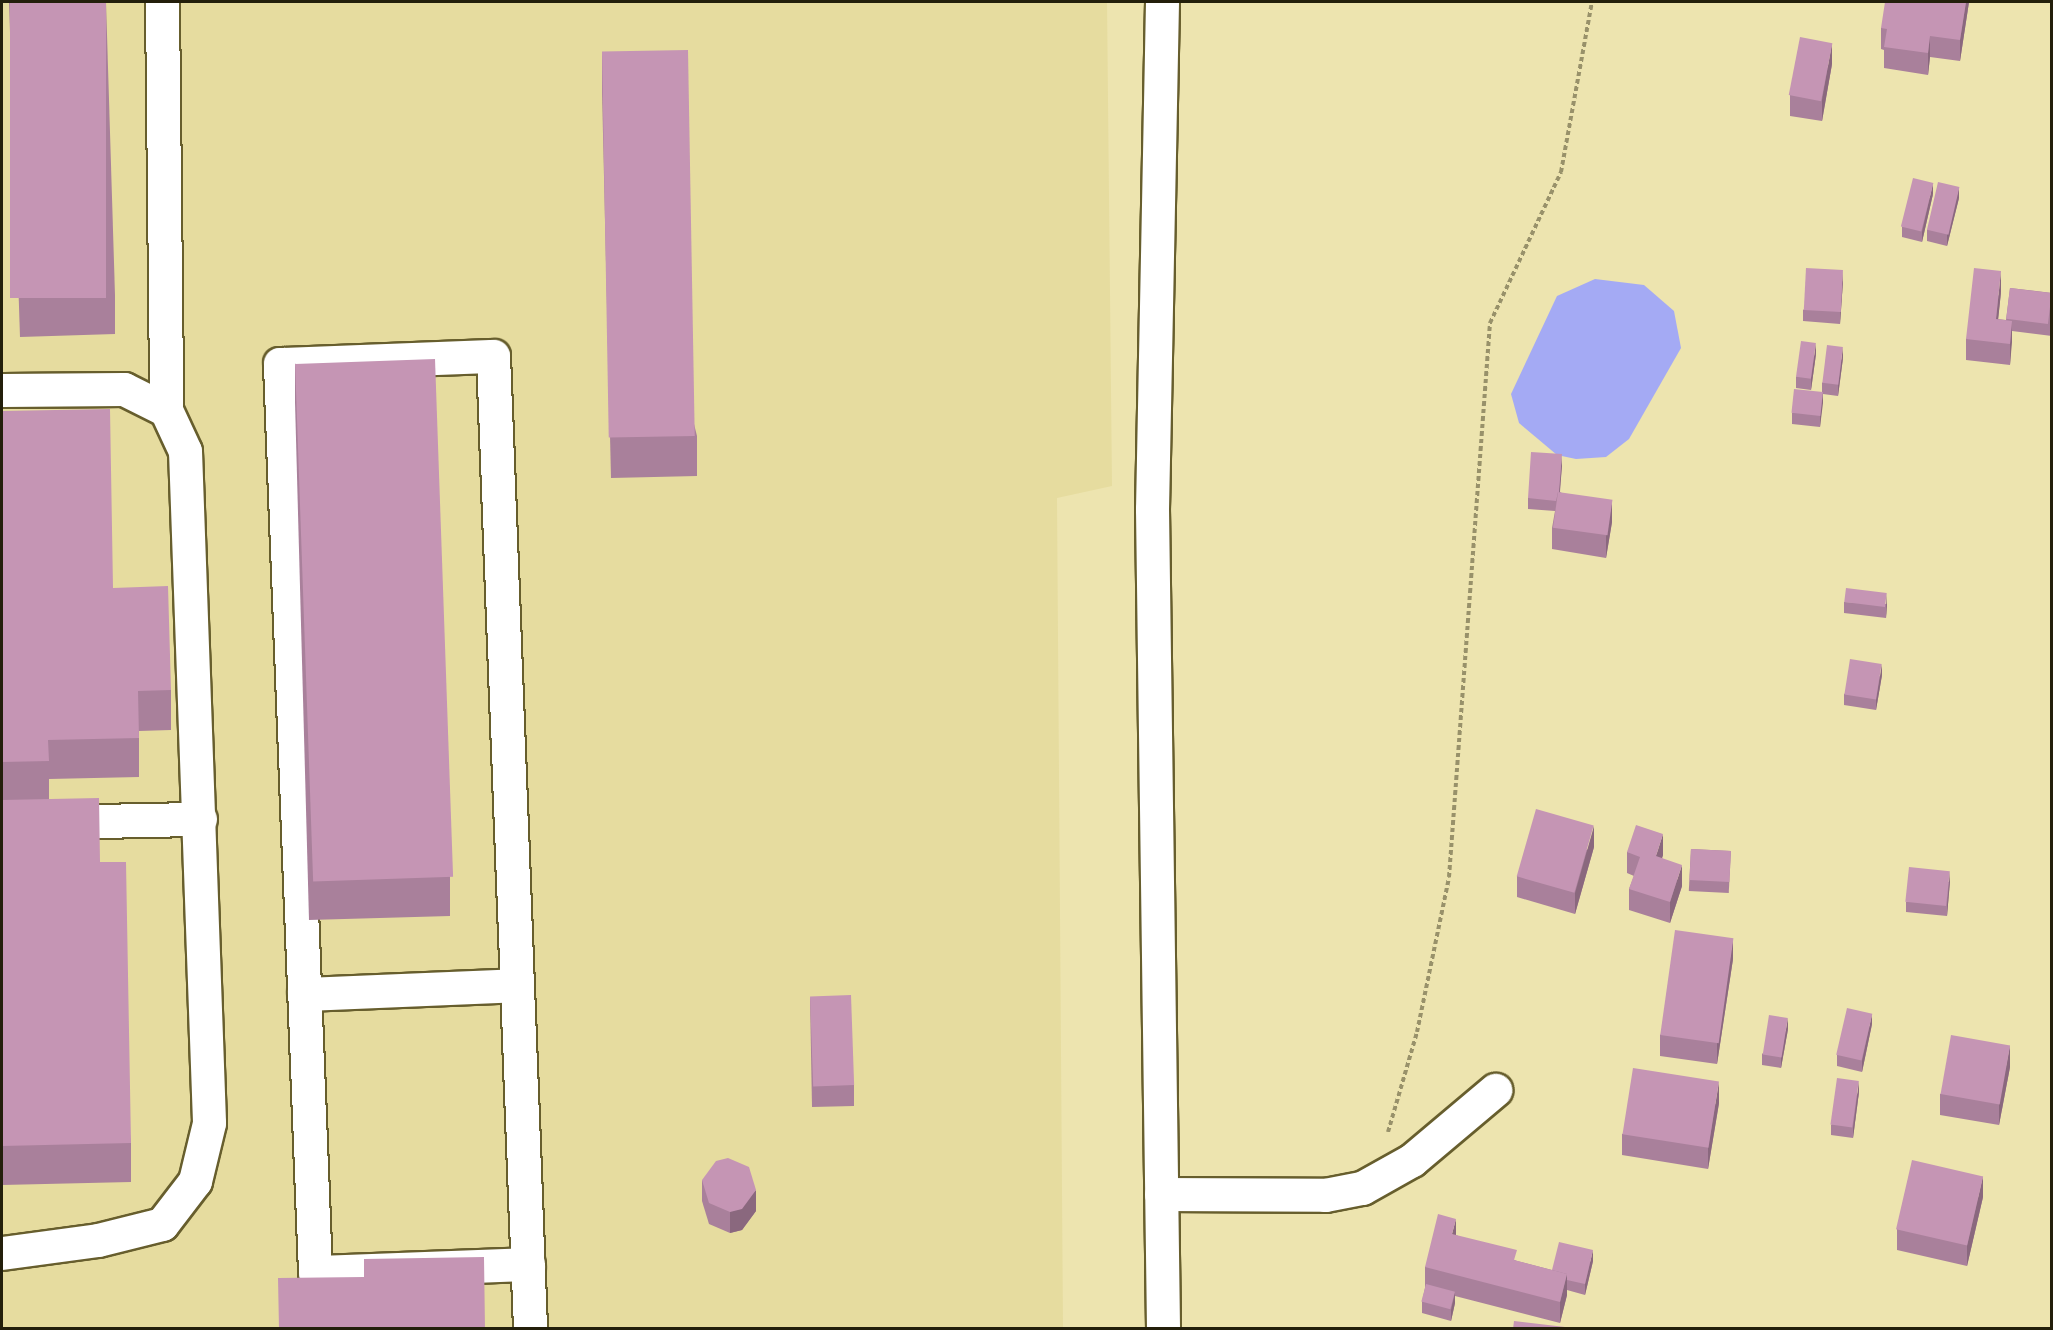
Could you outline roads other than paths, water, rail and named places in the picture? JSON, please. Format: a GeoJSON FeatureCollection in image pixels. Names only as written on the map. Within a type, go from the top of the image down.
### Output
{"type":"FeatureCollection","features":[{"type":"Feature","properties":{"kind":"street"},"geometry":{"type":"LineString","coordinates":[[2,1253],[98,1240],[162,1224],[195,1181],[209,1123],[200,819],[185,451],[166,410],[162,2]]}},
{"type":"Feature","properties":{"kind":"street"},"geometry":{"type":"LineString","coordinates":[[1162,2],[1152,509],[1163,1329]]}},
{"type":"Feature","properties":{"kind":"street"},"geometry":{"type":"LineString","coordinates":[[528,1264],[315,1272],[280,364],[493,356],[528,1264],[530,1329]]}},
{"type":"Feature","properties":{"kind":"street"},"geometry":{"type":"LineString","coordinates":[[2,390],[124,389],[166,410]]}},
{"type":"Feature","properties":{"kind":"street"},"geometry":{"type":"LineString","coordinates":[[2,823],[200,819]]}},
{"type":"Feature","properties":{"kind":"street"},"geometry":{"type":"LineString","coordinates":[[304,994],[517,985]]}},
{"type":"Feature","properties":{"kind":"street"},"geometry":{"type":"LineString","coordinates":[[1161,1194],[1324,1195],[1362,1188],[1412,1160],[1495,1090]]}},
{"type":"Feature","properties":{"kind":"water"},"geometry":{"type":"Polygon","coordinates":[[[1595,279],[1644,285],[1674,311],[1681,348],[1629,439],[1606,457],[1576,459],[1557,455],[1519,423],[1511,394],[1557,296],[1595,279]]]}}]}
